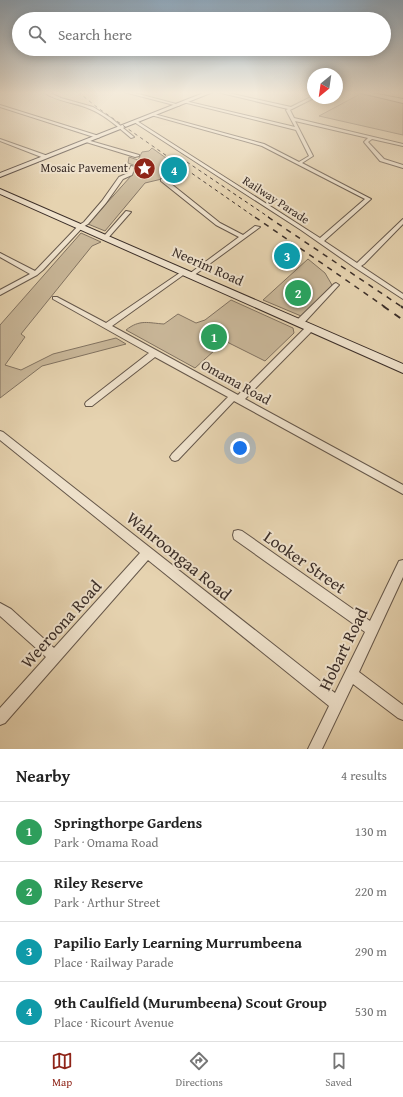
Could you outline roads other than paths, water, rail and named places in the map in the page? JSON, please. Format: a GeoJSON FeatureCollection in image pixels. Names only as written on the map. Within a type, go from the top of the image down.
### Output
{"type":"FeatureCollection","features":[{"type":"Feature","properties":{"kind":"street"},"geometry":{"type":"LineString","coordinates":[[66,127],[98,137]]}},
{"type":"Feature","properties":{"kind":"street","name":"Railway Parade"},"geometry":{"type":"LineString","coordinates":[[144,127],[319,240],[403,297]]}},
{"type":"Feature","properties":{"kind":"street"},"geometry":{"type":"LineString","coordinates":[[197,127],[263,145],[368,199],[325,238],[319,240]]}},
{"type":"Feature","properties":{"kind":"street"},"geometry":{"type":"LineString","coordinates":[[289,127],[297,129],[310,156],[300,163]]}},
{"type":"Feature","properties":{"kind":"street"},"geometry":{"type":"LineString","coordinates":[[325,127],[403,145]]}},
{"type":"Feature","properties":{"kind":"street"},"geometry":{"type":"LineString","coordinates":[[0,175],[121,128],[132,137]]}},
{"type":"Feature","properties":{"kind":"street"},"geometry":{"type":"LineString","coordinates":[[371,138],[366,142],[382,160],[403,167]]}},
{"type":"Feature","properties":{"kind":"street"},"geometry":{"type":"LineString","coordinates":[[0,140],[46,157]]}},
{"type":"Feature","properties":{"kind":"street"},"geometry":{"type":"LineString","coordinates":[[87,141],[137,156]]}},
{"type":"Feature","properties":{"kind":"street"},"geometry":{"type":"LineString","coordinates":[[0,293],[35,274],[81,226],[86,224],[121,178],[130,174],[133,167]]}},
{"type":"Feature","properties":{"kind":"street"},"geometry":{"type":"LineString","coordinates":[[163,180],[218,224],[243,238]]}},
{"type":"Feature","properties":{"kind":"street","name":"Neerim Road"},"geometry":{"type":"LineString","coordinates":[[0,191],[403,368]]}},
{"type":"Feature","properties":{"kind":"street"},"geometry":{"type":"LineString","coordinates":[[106,237],[128,212]]}},
{"type":"Feature","properties":{"kind":"street"},"geometry":{"type":"LineString","coordinates":[[356,266],[362,262],[403,221]]}},
{"type":"Feature","properties":{"kind":"street"},"geometry":{"type":"LineString","coordinates":[[107,326],[243,238],[257,227]]}},
{"type":"Feature","properties":{"kind":"street"},"geometry":{"type":"LineString","coordinates":[[0,255],[35,274]]}},
{"type":"Feature","properties":{"kind":"street"},"geometry":{"type":"LineString","coordinates":[[175,457],[237,398],[304,325],[336,285]]}},
{"type":"Feature","properties":{"kind":"street","name":"Omama Road"},"geometry":{"type":"LineString","coordinates":[[56,298],[403,490]]}},
{"type":"Feature","properties":{"kind":"street"},"geometry":{"type":"LineString","coordinates":[[89,404],[155,353]]}},
{"type":"Feature","properties":{"kind":"street","name":"Wahroongaa Road"},"geometry":{"type":"LineString","coordinates":[[0,435],[336,703]]}},
{"type":"Feature","properties":{"kind":"street","name":"Looker Street"},"geometry":{"type":"LineString","coordinates":[[238,535],[372,630]]}},
{"type":"Feature","properties":{"kind":"street","name":"Weeroona Road"},"geometry":{"type":"LineString","coordinates":[[0,718],[147,553]]}},
{"type":"Feature","properties":{"kind":"street","name":"Hobart Road"},"geometry":{"type":"LineString","coordinates":[[315,749],[403,565]]}},
{"type":"Feature","properties":{"kind":"street"},"geometry":{"type":"LineString","coordinates":[[0,609],[7,613],[54,656]]}},
{"type":"Feature","properties":{"kind":"street"},"geometry":{"type":"LineString","coordinates":[[351,674],[403,713]]}},
{"type":"Feature","properties":{"kind":"railway"},"geometry":{"type":"LineString","coordinates":[[125,127],[256,218]]}},
{"type":"Feature","properties":{"kind":"railway"},"geometry":{"type":"LineString","coordinates":[[181,158],[270,218]]}},
{"type":"Feature","properties":{"kind":"railway"},"geometry":{"type":"LineString","coordinates":[[255,217],[385,307]]}},
{"type":"Feature","properties":{"kind":"railway"},"geometry":{"type":"LineString","coordinates":[[268,217],[402,307]]}},
{"type":"Feature","properties":{"kind":"railway"},"geometry":{"type":"LineString","coordinates":[[383,306],[403,320]]}},
{"type":"Feature","properties":{"kind":"place","name":"Mosaic Pavement"},"geometry":{"type":"Point","coordinates":[144,168]}},
{"type":"Feature","properties":{"kind":"place","name":"9th Caulfield (Murumbeena) Scout Group"},"geometry":{"type":"Point","coordinates":[174,170]}},
{"type":"Feature","properties":{"kind":"place","name":"Papilio Early Learning Murrumbeena"},"geometry":{"type":"Point","coordinates":[287,256]}},
{"type":"Feature","properties":{"kind":"place","name":"Riley Reserve"},"geometry":{"type":"Point","coordinates":[298,293]}},
{"type":"Feature","properties":{"kind":"place","name":"Springthorpe Gardens"},"geometry":{"type":"Point","coordinates":[214,337]}}]}
